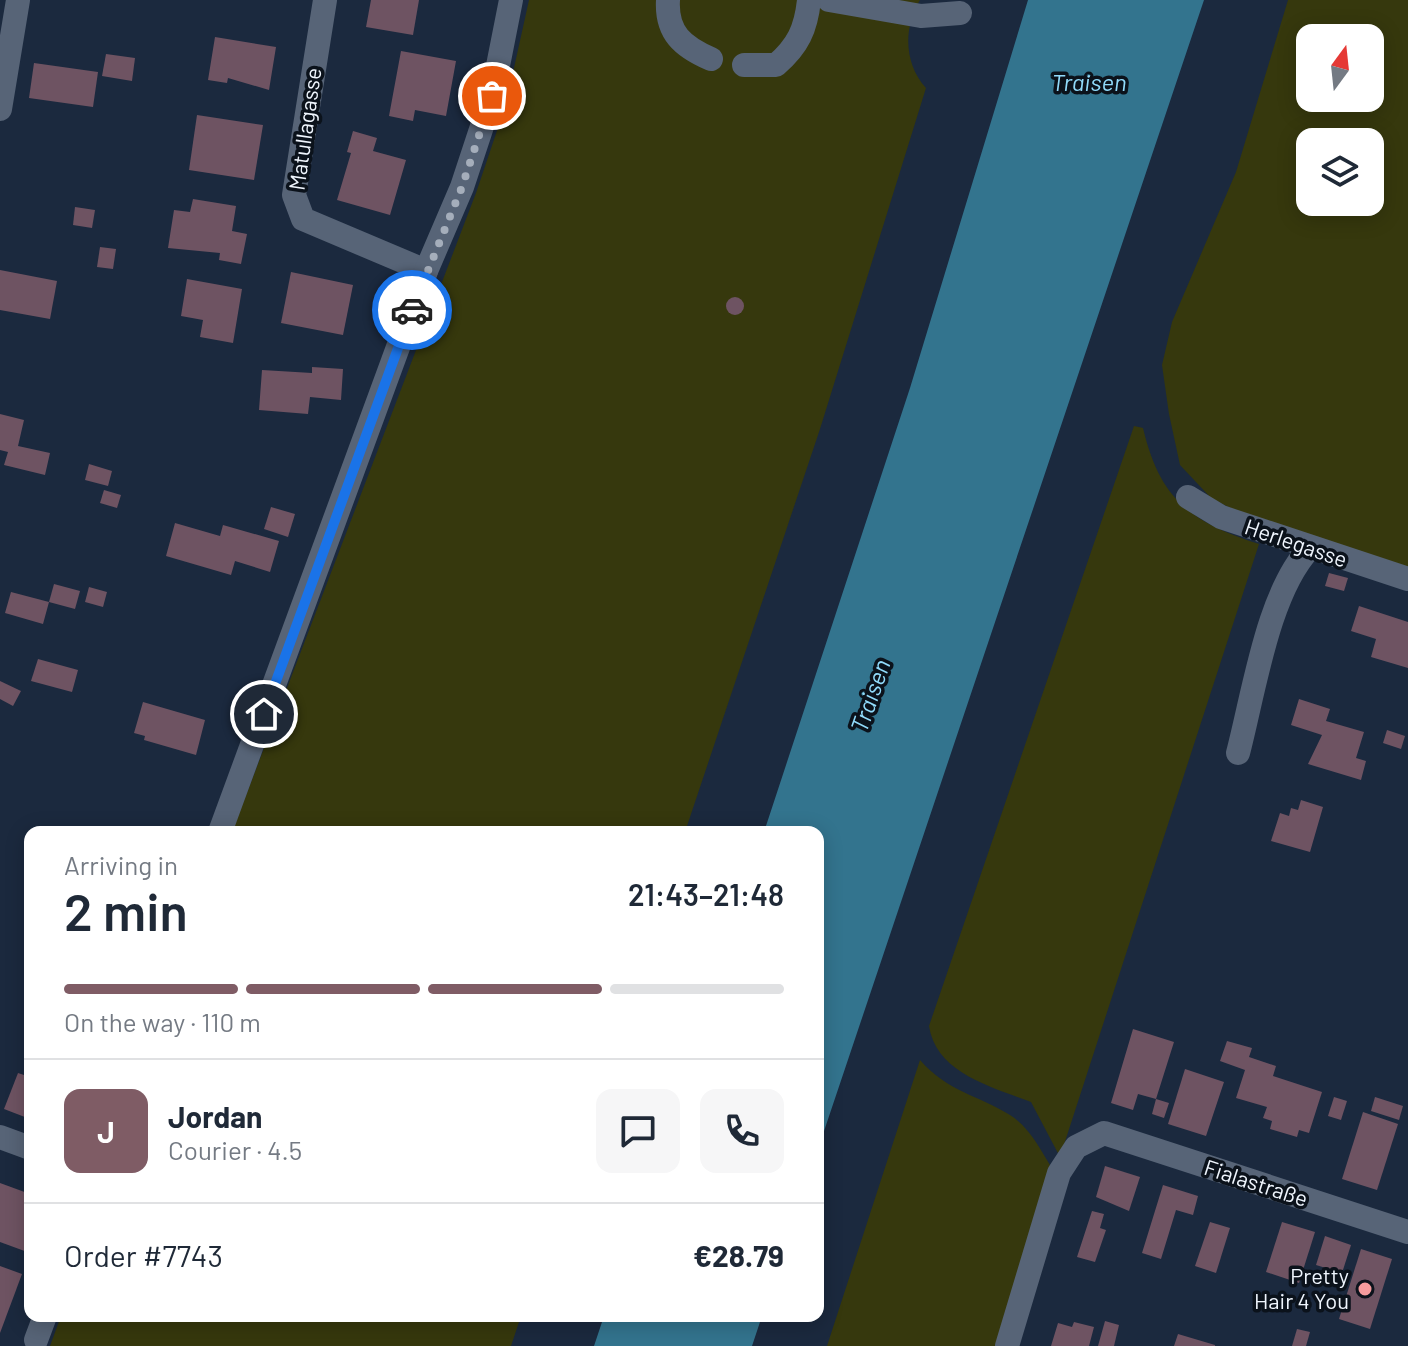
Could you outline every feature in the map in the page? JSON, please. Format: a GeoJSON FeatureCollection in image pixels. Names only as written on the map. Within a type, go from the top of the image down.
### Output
{"type":"FeatureCollection","features":[{"type":"Feature","properties":{"kind":"street"},"geometry":{"type":"LineString","coordinates":[[0,109],[18,0]]}},
{"type":"Feature","properties":{"kind":"street","name":"Matullagasse"},"geometry":{"type":"LineString","coordinates":[[325,0],[294,195],[297,210],[303,219],[426,271]]}},
{"type":"Feature","properties":{"kind":"street"},"geometry":{"type":"LineString","coordinates":[[222,826],[426,271],[462,187],[492,96],[511,0]]}},
{"type":"Feature","properties":{"kind":"street"},"geometry":{"type":"LineString","coordinates":[[668,0],[667,15],[673,34],[688,49],[711,59]]}},
{"type":"Feature","properties":{"kind":"street"},"geometry":{"type":"LineString","coordinates":[[744,65],[776,65],[795,48],[807,21],[809,0]]}},
{"type":"Feature","properties":{"kind":"street"},"geometry":{"type":"LineString","coordinates":[[829,0],[921,16],[960,13]]}},
{"type":"Feature","properties":{"kind":"street","name":"Herlegasse"},"geometry":{"type":"LineString","coordinates":[[1188,497],[1221,517],[1408,579]]}},
{"type":"Feature","properties":{"kind":"street"},"geometry":{"type":"LineString","coordinates":[[1238,753],[1281,592],[1294,565],[1310,548]]}},
{"type":"Feature","properties":{"kind":"street","name":"Fialastraße"},"geometry":{"type":"LineString","coordinates":[[1007,1346],[1059,1173],[1076,1147],[1104,1133],[1408,1232]]}},
{"type":"Feature","properties":{"kind":"street"},"geometry":{"type":"LineString","coordinates":[[0,1137],[24,1146]]}},
{"type":"Feature","properties":{"kind":"street"},"geometry":{"type":"LineString","coordinates":[[36,1340],[43,1322]]}},
{"type":"Feature","properties":{"kind":"shaded area"},"geometry":{"type":"Polygon","coordinates":[[[529,0],[920,0],[911,22],[908,46],[913,68],[926,88],[820,429],[687,826],[234,826],[476,193],[506,104],[529,0]]]}},
{"type":"Feature","properties":{"kind":"shaded area"},"geometry":{"type":"Polygon","coordinates":[[[1288,0],[1408,0],[1408,570],[1265,526],[1211,498],[1180,465],[1162,365],[1172,322],[1236,172],[1288,0]]]}},
{"type":"Feature","properties":{"kind":"shaded area"},"geometry":{"type":"Polygon","coordinates":[[[1134,426],[1143,428],[1159,473],[1182,505],[1215,527],[1259,544],[1060,1157],[1031,1102],[983,1084],[954,1067],[942,1056],[929,1026],[1134,426]]]}},
{"type":"Feature","properties":{"kind":"shaded area"},"geometry":{"type":"Polygon","coordinates":[[[920,1060],[952,1086],[1017,1120],[1036,1141],[1055,1173],[996,1346],[827,1346],[920,1060]]]}},
{"type":"Feature","properties":{"kind":"shaded area"},"geometry":{"type":"Polygon","coordinates":[[[59,1322],[519,1322],[511,1346],[50,1346],[59,1322]]]}},
{"type":"Feature","properties":{"kind":"water","name":"Traisen"},"geometry":{"type":"Polygon","coordinates":[[[1028,0],[1204,0],[824,1131],[824,826],[766,826],[910,388],[1028,0]]]}},
{"type":"Feature","properties":{"kind":"water"},"geometry":{"type":"Polygon","coordinates":[[[602,1322],[760,1322],[752,1346],[594,1346],[602,1322]]]}},
{"type":"Feature","properties":{"kind":"building"},"geometry":{"type":"Polygon","coordinates":[[[371,0],[419,0],[413,35],[366,27],[371,0]]]}},
{"type":"Feature","properties":{"kind":"building"},"geometry":{"type":"Polygon","coordinates":[[[215,37],[276,47],[269,90],[228,78],[227,83],[208,80],[215,37]]]}},
{"type":"Feature","properties":{"kind":"building"},"geometry":{"type":"Polygon","coordinates":[[[401,51],[456,61],[446,116],[415,110],[413,121],[389,116],[401,51]]]}},
{"type":"Feature","properties":{"kind":"building"},"geometry":{"type":"Polygon","coordinates":[[[106,54],[135,58],[132,81],[102,76],[106,54]]]}},
{"type":"Feature","properties":{"kind":"building"},"geometry":{"type":"Polygon","coordinates":[[[34,63],[98,72],[93,107],[29,98],[34,63]]]}},
{"type":"Feature","properties":{"kind":"building"},"geometry":{"type":"Polygon","coordinates":[[[197,115],[263,125],[254,180],[189,170],[197,115]]]}},
{"type":"Feature","properties":{"kind":"building"},"geometry":{"type":"Polygon","coordinates":[[[353,131],[377,138],[373,151],[406,160],[390,215],[337,200],[351,153],[347,152],[353,131]]]}},
{"type":"Feature","properties":{"kind":"building"},"geometry":{"type":"Polygon","coordinates":[[[193,199],[236,206],[232,231],[247,234],[241,264],[219,260],[220,253],[168,248],[174,210],[190,212],[193,199]]]}},
{"type":"Feature","properties":{"kind":"building"},"geometry":{"type":"Polygon","coordinates":[[[75,207],[95,210],[92,228],[73,225],[75,207]]]}},
{"type":"Feature","properties":{"kind":"building"},"geometry":{"type":"Polygon","coordinates":[[[100,247],[116,249],[113,269],[97,267],[100,247]]]}},
{"type":"Feature","properties":{"kind":"building"},"geometry":{"type":"Polygon","coordinates":[[[0,270],[57,281],[50,319],[0,310],[0,270]]]}},
{"type":"Feature","properties":{"kind":"building"},"geometry":{"type":"Polygon","coordinates":[[[291,272],[353,285],[343,335],[281,323],[291,272]]]}},
{"type":"Feature","properties":{"kind":"building"},"geometry":{"type":"Polygon","coordinates":[[[187,279],[242,289],[233,343],[200,337],[203,320],[181,316],[187,279]]]}},
{"type":"Feature","properties":{"kind":"building"},"geometry":{"type":"Polygon","coordinates":[[[735,297],[742,299],[742,313],[735,315],[728,313],[726,306],[728,299],[735,297]]]}},
{"type":"Feature","properties":{"kind":"building"},"geometry":{"type":"Polygon","coordinates":[[[312,367],[343,369],[341,400],[310,397],[308,414],[259,410],[262,370],[312,373],[312,367]]]}},
{"type":"Feature","properties":{"kind":"building"},"geometry":{"type":"Polygon","coordinates":[[[0,414],[24,420],[18,446],[50,453],[45,475],[4,465],[8,452],[0,450],[0,414]]]}},
{"type":"Feature","properties":{"kind":"building"},"geometry":{"type":"Polygon","coordinates":[[[89,464],[112,471],[108,486],[85,480],[89,464]]]}},
{"type":"Feature","properties":{"kind":"building"},"geometry":{"type":"Polygon","coordinates":[[[104,490],[121,495],[117,508],[100,503],[104,490]]]}},
{"type":"Feature","properties":{"kind":"building"},"geometry":{"type":"Polygon","coordinates":[[[271,507],[295,514],[288,537],[264,529],[271,507]]]}},
{"type":"Feature","properties":{"kind":"building"},"geometry":{"type":"Polygon","coordinates":[[[175,523],[220,536],[223,525],[279,541],[270,572],[235,561],[231,575],[166,556],[175,523]]]}},
{"type":"Feature","properties":{"kind":"building"},"geometry":{"type":"Polygon","coordinates":[[[1329,573],[1348,578],[1344,591],[1325,586],[1329,573]]]}},
{"type":"Feature","properties":{"kind":"building"},"geometry":{"type":"Polygon","coordinates":[[[54,584],[80,591],[75,609],[49,602],[54,584]]]}},
{"type":"Feature","properties":{"kind":"building"},"geometry":{"type":"Polygon","coordinates":[[[89,587],[107,592],[103,607],[85,602],[89,587]]]}},
{"type":"Feature","properties":{"kind":"building"},"geometry":{"type":"Polygon","coordinates":[[[11,592],[49,602],[43,624],[5,613],[11,592]]]}},
{"type":"Feature","properties":{"kind":"building"},"geometry":{"type":"Polygon","coordinates":[[[1359,606],[1408,622],[1408,668],[1371,657],[1376,639],[1351,631],[1359,606]]]}},
{"type":"Feature","properties":{"kind":"building"},"geometry":{"type":"Polygon","coordinates":[[[38,659],[78,670],[72,692],[31,681],[38,659]]]}},
{"type":"Feature","properties":{"kind":"building"},"geometry":{"type":"Polygon","coordinates":[[[0,681],[21,691],[13,706],[0,699],[0,681]]]}},
{"type":"Feature","properties":{"kind":"building"},"geometry":{"type":"Polygon","coordinates":[[[1299,699],[1330,709],[1326,721],[1364,732],[1356,758],[1366,761],[1361,780],[1308,764],[1322,735],[1291,725],[1299,699]]]}},
{"type":"Feature","properties":{"kind":"building"},"geometry":{"type":"Polygon","coordinates":[[[143,702],[205,720],[196,755],[144,740],[145,736],[134,733],[143,702]]]}},
{"type":"Feature","properties":{"kind":"building"},"geometry":{"type":"Polygon","coordinates":[[[1387,730],[1405,736],[1401,749],[1383,743],[1387,730]]]}},
{"type":"Feature","properties":{"kind":"building"},"geometry":{"type":"Polygon","coordinates":[[[1301,800],[1323,807],[1310,852],[1271,841],[1280,813],[1289,816],[1291,808],[1298,810],[1301,800]]]}},
{"type":"Feature","properties":{"kind":"building"},"geometry":{"type":"Polygon","coordinates":[[[1133,1029],[1174,1042],[1156,1099],[1138,1094],[1133,1110],[1111,1103],[1133,1029]]]}},
{"type":"Feature","properties":{"kind":"building"},"geometry":{"type":"Polygon","coordinates":[[[1227,1041],[1252,1048],[1249,1057],[1276,1066],[1273,1076],[1322,1092],[1309,1133],[1299,1130],[1297,1137],[1270,1129],[1272,1121],[1263,1118],[1267,1107],[1236,1098],[1245,1070],[1220,1061],[1227,1041]]]}},
{"type":"Feature","properties":{"kind":"building"},"geometry":{"type":"Polygon","coordinates":[[[1185,1069],[1224,1082],[1206,1136],[1168,1124],[1185,1069]]]}},
{"type":"Feature","properties":{"kind":"building"},"geometry":{"type":"Polygon","coordinates":[[[18,1073],[24,1075],[24,1117],[4,1109],[18,1073]]]}},
{"type":"Feature","properties":{"kind":"building"},"geometry":{"type":"Polygon","coordinates":[[[1334,1097],[1347,1101],[1341,1120],[1328,1116],[1334,1097]]]}},
{"type":"Feature","properties":{"kind":"building"},"geometry":{"type":"Polygon","coordinates":[[[1375,1097],[1403,1106],[1399,1120],[1371,1111],[1375,1097]]]}},
{"type":"Feature","properties":{"kind":"building"},"geometry":{"type":"Polygon","coordinates":[[[1156,1099],[1169,1103],[1164,1118],[1152,1114],[1156,1099]]]}},
{"type":"Feature","properties":{"kind":"building"},"geometry":{"type":"Polygon","coordinates":[[[1363,1112],[1398,1124],[1377,1190],[1342,1179],[1363,1112]]]}},
{"type":"Feature","properties":{"kind":"building"},"geometry":{"type":"Polygon","coordinates":[[[1105,1166],[1140,1177],[1129,1211],[1096,1197],[1105,1166]]]}},
{"type":"Feature","properties":{"kind":"building"},"geometry":{"type":"Polygon","coordinates":[[[0,1183],[24,1192],[24,1251],[0,1242],[0,1183]]]}},
{"type":"Feature","properties":{"kind":"building"},"geometry":{"type":"Polygon","coordinates":[[[1163,1185],[1198,1196],[1193,1215],[1176,1210],[1161,1259],[1142,1253],[1163,1185]]]}},
{"type":"Feature","properties":{"kind":"building"},"geometry":{"type":"Polygon","coordinates":[[[1092,1211],[1104,1214],[1100,1228],[1106,1230],[1095,1262],[1077,1257],[1092,1211]]]}},
{"type":"Feature","properties":{"kind":"building"},"geometry":{"type":"Polygon","coordinates":[[[1210,1222],[1230,1228],[1216,1273],[1195,1266],[1210,1222]]]}},
{"type":"Feature","properties":{"kind":"building"},"geometry":{"type":"Polygon","coordinates":[[[1282,1222],[1315,1232],[1299,1283],[1266,1272],[1282,1222]]]}},
{"type":"Feature","properties":{"kind":"building"},"geometry":{"type":"Polygon","coordinates":[[[1325,1236],[1351,1245],[1342,1273],[1316,1265],[1325,1236]]]}},
{"type":"Feature","properties":{"kind":"building","name":"Pretty Hair 4 You"},"geometry":{"type":"Polygon","coordinates":[[[1361,1249],[1392,1259],[1370,1329],[1339,1319],[1361,1249]]]}},
{"type":"Feature","properties":{"kind":"building"},"geometry":{"type":"Polygon","coordinates":[[[0,1266],[22,1274],[0,1333],[0,1266]]]}},
{"type":"Feature","properties":{"kind":"building"},"geometry":{"type":"Polygon","coordinates":[[[1105,1321],[1119,1325],[1114,1346],[1098,1346],[1105,1321]]]}},
{"type":"Feature","properties":{"kind":"building"},"geometry":{"type":"Polygon","coordinates":[[[1074,1322],[1094,1327],[1089,1346],[1051,1346],[1058,1323],[1072,1327],[1074,1322]]]}},
{"type":"Feature","properties":{"kind":"building"},"geometry":{"type":"Polygon","coordinates":[[[1297,1329],[1310,1332],[1306,1346],[1292,1346],[1297,1329]]]}},
{"type":"Feature","properties":{"kind":"building"},"geometry":{"type":"Polygon","coordinates":[[[1178,1334],[1215,1345],[1215,1346],[1174,1346],[1178,1334]]]}},
{"type":"Feature","properties":{"kind":"way so far"},"geometry":{"type":"LineString","coordinates":[[412,310],[462,187],[492,96]]}},
{"type":"Feature","properties":{"kind":"place","name":"Pretty Hair 4 You"},"geometry":{"type":"Point","coordinates":[1365,1289]}},
{"type":"Feature","properties":{"kind":"route"},"geometry":{"type":"LineString","coordinates":[[264,714],[412,310]]}}]}
